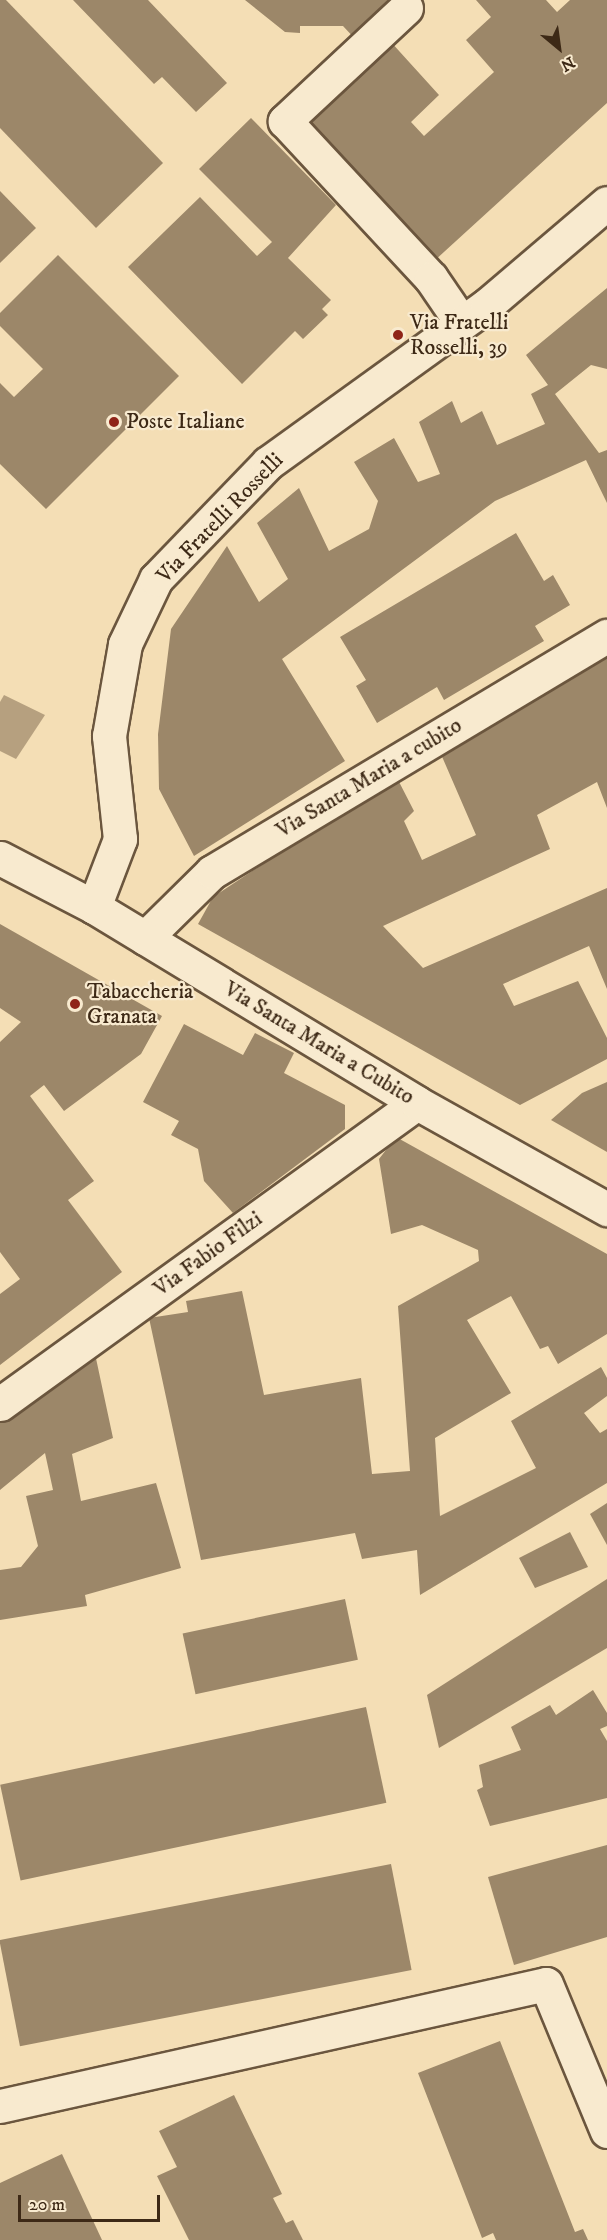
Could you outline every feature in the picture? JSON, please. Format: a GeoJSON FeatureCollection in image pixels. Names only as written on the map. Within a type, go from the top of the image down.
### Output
{"type":"FeatureCollection","features":[{"type":"Feature","properties":{"kind":"street"},"geometry":{"type":"LineString","coordinates":[[406,8],[285,121],[432,278],[461,322]]}},
{"type":"Feature","properties":{"kind":"street","name":"Via Fratelli Rosselli"},"geometry":{"type":"LineString","coordinates":[[94,907],[120,839],[110,736],[125,644],[156,579],[268,463],[461,322],[607,203]]}},
{"type":"Feature","properties":{"kind":"street","name":"Via Santa Maria a cubito"},"geometry":{"type":"LineString","coordinates":[[145,938],[212,872],[607,636]]}},
{"type":"Feature","properties":{"kind":"street","name":"Via Santa Maria a Cubito"},"geometry":{"type":"LineString","coordinates":[[0,858],[94,907],[417,1103],[607,1209]]}},
{"type":"Feature","properties":{"kind":"street","name":"Via Fabio Filzi"},"geometry":{"type":"LineString","coordinates":[[0,1404],[417,1103]]}},
{"type":"Feature","properties":{"kind":"street"},"geometry":{"type":"LineString","coordinates":[[0,2106],[546,1984],[607,2131]]}},
{"type":"Feature","properties":{"kind":"shaded area"},"geometry":{"type":"Polygon","coordinates":[[[4,695],[45,715],[16,759],[0,751],[0,702],[4,695]]]}},
{"type":"Feature","properties":{"kind":"building"},"geometry":{"type":"Polygon","coordinates":[[[0,0],[6,0],[163,163],[96,228],[0,128],[0,0]]]}},
{"type":"Feature","properties":{"kind":"building"},"geometry":{"type":"Polygon","coordinates":[[[73,0],[148,0],[227,83],[196,112],[162,77],[154,84],[73,0]]]}},
{"type":"Feature","properties":{"kind":"building"},"geometry":{"type":"Polygon","coordinates":[[[245,0],[399,0],[357,41],[343,26],[300,26],[300,33],[285,32],[245,0]]]}},
{"type":"Feature","properties":{"kind":"building"},"geometry":{"type":"Polygon","coordinates":[[[476,0],[546,0],[557,12],[570,0],[607,0],[607,103],[433,262],[304,120],[390,41],[439,95],[411,122],[424,136],[494,72],[466,40],[491,17],[476,0]]]}},
{"type":"Feature","properties":{"kind":"building"},"geometry":{"type":"Polygon","coordinates":[[[251,118],[336,205],[288,258],[331,300],[322,309],[328,315],[303,339],[295,331],[242,384],[128,267],[200,197],[257,256],[272,242],[199,169],[251,118]]]}},
{"type":"Feature","properties":{"kind":"building"},"geometry":{"type":"Polygon","coordinates":[[[0,191],[36,228],[0,263],[0,191]]]}},
{"type":"Feature","properties":{"kind":"building"},"geometry":{"type":"Polygon","coordinates":[[[58,255],[179,376],[46,509],[0,464],[0,383],[14,397],[43,369],[0,326],[0,313],[58,255]]]}},
{"type":"Feature","properties":{"kind":"building"},"geometry":{"type":"Polygon","coordinates":[[[607,288],[607,369],[591,365],[555,394],[599,453],[607,450],[607,503],[586,460],[495,501],[282,659],[345,761],[194,856],[159,789],[158,734],[171,629],[227,546],[259,602],[288,579],[257,523],[299,488],[329,551],[369,529],[378,501],[354,462],[394,438],[418,482],[440,474],[419,422],[452,401],[461,423],[482,411],[497,445],[545,424],[531,394],[548,385],[526,355],[607,288]]]}},
{"type":"Feature","properties":{"kind":"building"},"geometry":{"type":"Polygon","coordinates":[[[516,533],[544,581],[553,575],[570,605],[535,626],[544,641],[444,700],[437,687],[377,723],[356,686],[366,680],[340,637],[516,533]]]}},
{"type":"Feature","properties":{"kind":"building"},"geometry":{"type":"Polygon","coordinates":[[[607,645],[607,808],[597,782],[537,815],[550,849],[383,926],[423,968],[607,888],[607,989],[589,946],[503,984],[514,1006],[578,981],[607,1038],[607,1059],[520,1105],[198,924],[213,897],[396,776],[414,811],[404,821],[422,860],[476,835],[437,745],[607,645]]]}},
{"type":"Feature","properties":{"kind":"building"},"geometry":{"type":"Polygon","coordinates":[[[0,924],[162,1016],[141,1054],[64,1111],[44,1085],[30,1096],[94,1181],[68,1200],[122,1272],[0,1365],[0,1294],[20,1279],[0,1252],[0,1042],[21,1022],[0,1008],[0,924]]]}},
{"type":"Feature","properties":{"kind":"building"},"geometry":{"type":"Polygon","coordinates":[[[184,1024],[243,1055],[255,1033],[294,1053],[284,1073],[345,1105],[345,1129],[233,1213],[204,1181],[198,1149],[171,1135],[179,1121],[143,1102],[184,1024]]]}},
{"type":"Feature","properties":{"kind":"building"},"geometry":{"type":"Polygon","coordinates":[[[607,1082],[607,1152],[551,1120],[582,1093],[607,1082]]]}},
{"type":"Feature","properties":{"kind":"building"},"geometry":{"type":"Polygon","coordinates":[[[396,1137],[607,1254],[607,1334],[558,1364],[548,1346],[540,1349],[511,1296],[467,1320],[511,1393],[435,1438],[440,1516],[536,1468],[511,1421],[601,1367],[607,1378],[607,1396],[584,1413],[600,1433],[607,1429],[607,1483],[420,1595],[417,1550],[362,1559],[355,1533],[201,1560],[149,1318],[188,1312],[186,1301],[242,1291],[264,1395],[361,1378],[372,1474],[410,1471],[398,1306],[479,1261],[478,1250],[422,1225],[391,1234],[379,1159],[396,1137]]]}},
{"type":"Feature","properties":{"kind":"building"},"geometry":{"type":"Polygon","coordinates":[[[94,1349],[113,1438],[72,1454],[81,1501],[156,1483],[181,1568],[85,1595],[87,1606],[0,1620],[0,1570],[21,1567],[38,1546],[26,1496],[53,1490],[45,1453],[0,1490],[0,1419],[94,1349]]]}},
{"type":"Feature","properties":{"kind":"building"},"geometry":{"type":"Polygon","coordinates":[[[607,1503],[607,1545],[590,1514],[607,1503]]]}},
{"type":"Feature","properties":{"kind":"building"},"geometry":{"type":"Polygon","coordinates":[[[570,1532],[588,1567],[535,1588],[519,1558],[570,1532]]]}},
{"type":"Feature","properties":{"kind":"building"},"geometry":{"type":"Polygon","coordinates":[[[607,1579],[607,1648],[439,1748],[427,1695],[607,1579]]]}},
{"type":"Feature","properties":{"kind":"building"},"geometry":{"type":"Polygon","coordinates":[[[345,1599],[358,1660],[196,1694],[183,1634],[345,1599]]]}},
{"type":"Feature","properties":{"kind":"building"},"geometry":{"type":"Polygon","coordinates":[[[593,1690],[607,1713],[607,1726],[600,1729],[607,1741],[607,1798],[490,1826],[477,1790],[483,1787],[479,1765],[521,1750],[511,1727],[550,1705],[556,1715],[593,1690]]]}},
{"type":"Feature","properties":{"kind":"building"},"geometry":{"type":"Polygon","coordinates":[[[366,1707],[386,1803],[21,1881],[0,1785],[366,1707]]]}},
{"type":"Feature","properties":{"kind":"building"},"geometry":{"type":"Polygon","coordinates":[[[607,1845],[607,1937],[514,1965],[488,1877],[607,1845]]]}},
{"type":"Feature","properties":{"kind":"building"},"geometry":{"type":"Polygon","coordinates":[[[391,1864],[412,1970],[20,2046],[0,1940],[391,1864]]]}},
{"type":"Feature","properties":{"kind":"building"},"geometry":{"type":"Polygon","coordinates":[[[500,2041],[575,2232],[583,2229],[588,2240],[496,2240],[493,2233],[482,2238],[418,2073],[500,2041]]]}},
{"type":"Feature","properties":{"kind":"building"},"geometry":{"type":"Polygon","coordinates":[[[234,2095],[282,2194],[273,2198],[286,2223],[293,2220],[303,2240],[189,2240],[157,2176],[177,2167],[159,2131],[234,2095]]]}},
{"type":"Feature","properties":{"kind":"building"},"geometry":{"type":"Polygon","coordinates":[[[62,2154],[102,2240],[0,2240],[0,2183],[62,2154]]]}},
{"type":"Feature","properties":{"kind":"place","name":"Via Fratelli Rosselli, 39"},"geometry":{"type":"Point","coordinates":[398,335]}},
{"type":"Feature","properties":{"kind":"place","name":"Poste Italiane"},"geometry":{"type":"Point","coordinates":[114,422]}},
{"type":"Feature","properties":{"kind":"place","name":"Tabaccheria Granata"},"geometry":{"type":"Point","coordinates":[75,1004]}}]}
